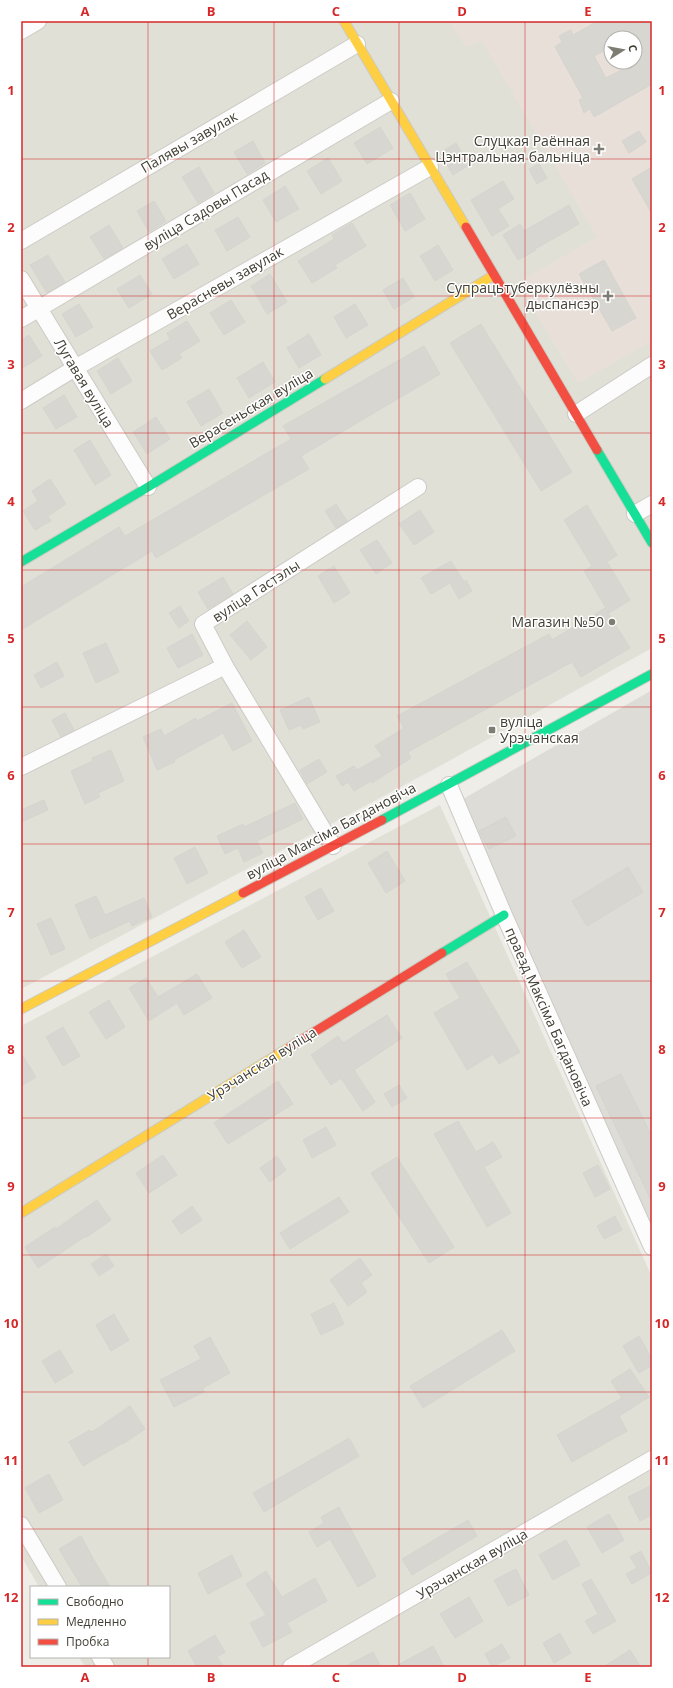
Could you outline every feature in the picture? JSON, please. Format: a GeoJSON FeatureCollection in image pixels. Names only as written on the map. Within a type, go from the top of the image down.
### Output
{"type":"FeatureCollection","features":[{"type":"Feature","properties":{"kind":"street"},"geometry":{"type":"LineString","coordinates":[[21,32],[38,21]]}},
{"type":"Feature","properties":{"kind":"street"},"geometry":{"type":"LineString","coordinates":[[344,21],[652,543]]}},
{"type":"Feature","properties":{"kind":"street","name":"Палявы завулак"},"geometry":{"type":"LineString","coordinates":[[21,241],[357,44]]}},
{"type":"Feature","properties":{"kind":"street","name":"вуліца Садовы Пасад"},"geometry":{"type":"LineString","coordinates":[[21,320],[391,101]]}},
{"type":"Feature","properties":{"kind":"street","name":"Верасневы завулак"},"geometry":{"type":"LineString","coordinates":[[21,401],[75,368],[430,166]]}},
{"type":"Feature","properties":{"kind":"street","name":"Верасеньская вуліца"},"geometry":{"type":"LineString","coordinates":[[21,562],[148,488],[494,275]]}},
{"type":"Feature","properties":{"kind":"street","name":"Лугавая вуліца"},"geometry":{"type":"LineString","coordinates":[[21,278],[148,488]]}},
{"type":"Feature","properties":{"kind":"street"},"geometry":{"type":"LineString","coordinates":[[576,414],[652,365]]}},
{"type":"Feature","properties":{"kind":"street","name":"вуліца Гастэлы"},"geometry":{"type":"LineString","coordinates":[[225,666],[203,624],[418,486]]}},
{"type":"Feature","properties":{"kind":"street"},"geometry":{"type":"LineString","coordinates":[[635,514],[652,504]]}},
{"type":"Feature","properties":{"kind":"street"},"geometry":{"type":"LineString","coordinates":[[21,767],[225,666],[333,846]]}},
{"type":"Feature","properties":{"kind":"street","name":"вуліца Максіма Багдановіча"},"geometry":{"type":"LineString","coordinates":[[21,1009],[449,785],[652,674]]}},
{"type":"Feature","properties":{"kind":"street","name":"праезд Максіма Багдановіча"},"geometry":{"type":"LineString","coordinates":[[449,785],[504,915],[652,1247]]}},
{"type":"Feature","properties":{"kind":"street","name":"Урэчанская вуліца"},"geometry":{"type":"LineString","coordinates":[[21,1213],[504,915]]}},
{"type":"Feature","properties":{"kind":"street","name":"Урэчанская вуліца"},"geometry":{"type":"LineString","coordinates":[[291,1667],[652,1459]]}},
{"type":"Feature","properties":{"kind":"street"},"geometry":{"type":"LineString","coordinates":[[21,1525],[57,1586]]}},
{"type":"Feature","properties":{"kind":"street"},"geometry":{"type":"LineString","coordinates":[[101,1658],[106,1667]]}},
{"type":"Feature","properties":{"kind":"shaded area"},"geometry":{"type":"Polygon","coordinates":[[[21,21],[652,21],[652,648],[440,766],[21,989],[21,21]]]}},
{"type":"Feature","properties":{"kind":"shaded area","name":"Слуцкая Раённая Цэнтральная бальніца"},"geometry":{"type":"Polygon","coordinates":[[[449,21],[652,21],[652,341],[578,383],[517,283],[597,237],[482,41],[466,47],[449,21]]]}},
{"type":"Feature","properties":{"kind":"shaded area"},"geometry":{"type":"Polygon","coordinates":[[[652,690],[652,1234],[463,799],[652,690]]]}},
{"type":"Feature","properties":{"kind":"shaded area"},"geometry":{"type":"Polygon","coordinates":[[[440,805],[652,1277],[652,1667],[85,1667],[80,1658],[170,1658],[170,1586],[38,1586],[21,1556],[21,1026],[440,805]]]}},
{"type":"Feature","properties":{"kind":"building"},"geometry":{"type":"Polygon","coordinates":[[[598,21],[652,21],[652,84],[594,117],[590,109],[584,113],[579,100],[583,98],[555,47],[562,42],[559,36],[571,30],[573,35],[598,21]]]}},
{"type":"Feature","properties":{"kind":"building"},"geometry":{"type":"Polygon","coordinates":[[[380,127],[393,148],[367,164],[354,143],[380,127]]]}},
{"type":"Feature","properties":{"kind":"building"},"geometry":{"type":"Polygon","coordinates":[[[639,131],[646,142],[629,153],[622,141],[639,131]]]}},
{"type":"Feature","properties":{"kind":"building"},"geometry":{"type":"Polygon","coordinates":[[[253,141],[265,163],[247,174],[234,152],[253,141]]]}},
{"type":"Feature","properties":{"kind":"building"},"geometry":{"type":"Polygon","coordinates":[[[456,143],[469,165],[453,175],[440,153],[456,143]]]}},
{"type":"Feature","properties":{"kind":"building"},"geometry":{"type":"Polygon","coordinates":[[[328,158],[342,181],[321,194],[307,171],[328,158]]]}},
{"type":"Feature","properties":{"kind":"building"},"geometry":{"type":"Polygon","coordinates":[[[539,164],[547,178],[537,184],[529,169],[539,164]]]}},
{"type":"Feature","properties":{"kind":"building"},"geometry":{"type":"Polygon","coordinates":[[[199,167],[214,193],[198,203],[182,177],[199,167]]]}},
{"type":"Feature","properties":{"kind":"building"},"geometry":{"type":"Polygon","coordinates":[[[652,167],[652,214],[632,179],[652,167]]]}},
{"type":"Feature","properties":{"kind":"building"},"geometry":{"type":"Polygon","coordinates":[[[503,181],[514,199],[498,209],[509,226],[492,236],[471,200],[503,181]]]}},
{"type":"Feature","properties":{"kind":"building"},"geometry":{"type":"Polygon","coordinates":[[[285,186],[299,209],[276,222],[263,200],[285,186]]]}},
{"type":"Feature","properties":{"kind":"building"},"geometry":{"type":"Polygon","coordinates":[[[410,193],[425,219],[405,231],[390,205],[410,193]]]}},
{"type":"Feature","properties":{"kind":"building"},"geometry":{"type":"Polygon","coordinates":[[[154,201],[166,221],[149,232],[137,211],[154,201]]]}},
{"type":"Feature","properties":{"kind":"building"},"geometry":{"type":"Polygon","coordinates":[[[569,205],[579,224],[518,260],[503,235],[520,224],[524,231],[569,205]]]}},
{"type":"Feature","properties":{"kind":"building"},"geometry":{"type":"Polygon","coordinates":[[[238,217],[250,237],[227,251],[215,230],[238,217]]]}},
{"type":"Feature","properties":{"kind":"building"},"geometry":{"type":"Polygon","coordinates":[[[352,223],[366,246],[335,265],[337,268],[312,283],[298,261],[334,239],[332,235],[352,223]]]}},
{"type":"Feature","properties":{"kind":"building"},"geometry":{"type":"Polygon","coordinates":[[[109,225],[123,248],[104,259],[90,237],[109,225]]]}},
{"type":"Feature","properties":{"kind":"building"},"geometry":{"type":"Polygon","coordinates":[[[187,244],[199,264],[174,279],[162,259],[187,244]]]}},
{"type":"Feature","properties":{"kind":"building"},"geometry":{"type":"Polygon","coordinates":[[[438,245],[453,270],[435,281],[420,256],[438,245]]]}},
{"type":"Feature","properties":{"kind":"building"},"geometry":{"type":"Polygon","coordinates":[[[48,255],[65,282],[47,293],[30,265],[48,255]]]}},
{"type":"Feature","properties":{"kind":"building","name":"Супрацьтуберкулёзны дыспансэр"},"geometry":{"type":"Polygon","coordinates":[[[604,260],[636,318],[612,331],[579,274],[604,260]]]}},
{"type":"Feature","properties":{"kind":"building"},"geometry":{"type":"Polygon","coordinates":[[[270,274],[287,302],[267,314],[251,286],[270,274]]]}},
{"type":"Feature","properties":{"kind":"building"},"geometry":{"type":"Polygon","coordinates":[[[140,275],[152,294],[129,308],[117,289],[140,275]]]}},
{"type":"Feature","properties":{"kind":"building"},"geometry":{"type":"Polygon","coordinates":[[[403,278],[414,297],[394,309],[383,290],[403,278]]]}},
{"type":"Feature","properties":{"kind":"building"},"geometry":{"type":"Polygon","coordinates":[[[231,300],[245,322],[224,335],[210,313],[231,300]]]}},
{"type":"Feature","properties":{"kind":"building"},"geometry":{"type":"Polygon","coordinates":[[[79,304],[93,327],[76,337],[62,314],[79,304]]]}},
{"type":"Feature","properties":{"kind":"building"},"geometry":{"type":"Polygon","coordinates":[[[355,304],[368,325],[346,338],[334,317],[355,304]]]}},
{"type":"Feature","properties":{"kind":"building"},"geometry":{"type":"Polygon","coordinates":[[[187,321],[200,341],[179,354],[182,358],[162,370],[150,351],[170,339],[167,333],[187,321]]]}},
{"type":"Feature","properties":{"kind":"building"},"geometry":{"type":"Polygon","coordinates":[[[481,324],[572,472],[541,491],[450,343],[481,324]]]}},
{"type":"Feature","properties":{"kind":"building"},"geometry":{"type":"Polygon","coordinates":[[[309,334],[321,355],[299,368],[287,348],[309,334]]]}},
{"type":"Feature","properties":{"kind":"building"},"geometry":{"type":"Polygon","coordinates":[[[29,335],[42,356],[21,369],[21,340],[29,335]]]}},
{"type":"Feature","properties":{"kind":"building"},"geometry":{"type":"Polygon","coordinates":[[[424,346],[440,374],[301,456],[309,469],[156,558],[152,551],[21,630],[21,587],[119,527],[125,536],[291,439],[283,426],[424,346]]]}},
{"type":"Feature","properties":{"kind":"building"},"geometry":{"type":"Polygon","coordinates":[[[118,358],[132,381],[111,394],[97,371],[118,358]]]}},
{"type":"Feature","properties":{"kind":"building"},"geometry":{"type":"Polygon","coordinates":[[[263,362],[275,382],[249,398],[237,378],[263,362]]]}},
{"type":"Feature","properties":{"kind":"building"},"geometry":{"type":"Polygon","coordinates":[[[209,389],[223,413],[201,426],[187,402],[209,389]]]}},
{"type":"Feature","properties":{"kind":"building"},"geometry":{"type":"Polygon","coordinates":[[[64,395],[77,417],[56,429],[43,408],[64,395]]]}},
{"type":"Feature","properties":{"kind":"building"},"geometry":{"type":"Polygon","coordinates":[[[156,417],[170,439],[147,454],[133,432],[156,417]]]}},
{"type":"Feature","properties":{"kind":"building"},"geometry":{"type":"Polygon","coordinates":[[[90,440],[111,475],[95,485],[74,450],[90,440]]]}},
{"type":"Feature","properties":{"kind":"building"},"geometry":{"type":"Polygon","coordinates":[[[50,479],[66,504],[48,516],[51,521],[35,530],[23,511],[38,501],[32,491],[50,479]]]}},
{"type":"Feature","properties":{"kind":"building"},"geometry":{"type":"Polygon","coordinates":[[[336,504],[347,521],[336,528],[325,511],[336,504]]]}},
{"type":"Feature","properties":{"kind":"building"},"geometry":{"type":"Polygon","coordinates":[[[587,505],[617,555],[607,562],[630,600],[609,613],[584,571],[592,566],[564,520],[587,505]]]}},
{"type":"Feature","properties":{"kind":"building"},"geometry":{"type":"Polygon","coordinates":[[[420,510],[434,532],[414,545],[399,524],[420,510]]]}},
{"type":"Feature","properties":{"kind":"building"},"geometry":{"type":"Polygon","coordinates":[[[377,540],[392,563],[376,574],[360,550],[377,540]]]}},
{"type":"Feature","properties":{"kind":"building"},"geometry":{"type":"Polygon","coordinates":[[[451,561],[464,582],[466,580],[472,591],[459,599],[450,583],[431,594],[421,578],[451,561]]]}},
{"type":"Feature","properties":{"kind":"building"},"geometry":{"type":"Polygon","coordinates":[[[334,566],[350,593],[334,603],[318,576],[334,566]]]}},
{"type":"Feature","properties":{"kind":"building"},"geometry":{"type":"Polygon","coordinates":[[[223,577],[233,594],[208,609],[198,592],[223,577]]]}},
{"type":"Feature","properties":{"kind":"building"},"geometry":{"type":"Polygon","coordinates":[[[180,606],[189,621],[179,628],[169,613],[180,606]]]}},
{"type":"Feature","properties":{"kind":"building"},"geometry":{"type":"Polygon","coordinates":[[[605,608],[630,648],[581,677],[572,662],[408,752],[411,758],[372,783],[371,781],[354,791],[348,782],[342,786],[336,776],[354,766],[357,770],[382,756],[375,746],[404,728],[397,716],[549,634],[552,640],[605,608]]]}},
{"type":"Feature","properties":{"kind":"building"},"geometry":{"type":"Polygon","coordinates":[[[247,621],[267,647],[251,660],[230,635],[247,621]]]}},
{"type":"Feature","properties":{"kind":"building"},"geometry":{"type":"Polygon","coordinates":[[[192,634],[203,655],[178,668],[167,648],[192,634]]]}},
{"type":"Feature","properties":{"kind":"building"},"geometry":{"type":"Polygon","coordinates":[[[106,643],[119,672],[96,683],[83,653],[106,643]]]}},
{"type":"Feature","properties":{"kind":"building"},"geometry":{"type":"Polygon","coordinates":[[[57,662],[64,676],[41,688],[34,675],[57,662]]]}},
{"type":"Feature","properties":{"kind":"building"},"geometry":{"type":"Polygon","coordinates":[[[309,697],[320,722],[303,729],[301,725],[289,730],[280,710],[309,697]]]}},
{"type":"Feature","properties":{"kind":"building"},"geometry":{"type":"Polygon","coordinates":[[[232,703],[252,741],[233,751],[223,733],[174,760],[175,762],[157,770],[143,737],[161,729],[164,736],[196,718],[197,721],[232,703]]]}},
{"type":"Feature","properties":{"kind":"building"},"geometry":{"type":"Polygon","coordinates":[[[65,713],[74,730],[61,737],[52,720],[65,713]]]}},
{"type":"Feature","properties":{"kind":"building"},"geometry":{"type":"Polygon","coordinates":[[[111,750],[124,781],[98,793],[100,797],[85,804],[71,771],[93,761],[92,758],[111,750]]]}},
{"type":"Feature","properties":{"kind":"building"},"geometry":{"type":"Polygon","coordinates":[[[319,759],[327,772],[307,784],[300,770],[319,759]]]}},
{"type":"Feature","properties":{"kind":"building"},"geometry":{"type":"Polygon","coordinates":[[[44,800],[48,810],[21,822],[21,810],[44,800]]]}},
{"type":"Feature","properties":{"kind":"building"},"geometry":{"type":"Polygon","coordinates":[[[295,803],[303,819],[257,841],[263,853],[244,862],[238,848],[225,854],[217,836],[243,824],[244,827],[295,803]]]}},
{"type":"Feature","properties":{"kind":"building"},"geometry":{"type":"Polygon","coordinates":[[[506,817],[516,836],[489,849],[479,831],[506,817]]]}},
{"type":"Feature","properties":{"kind":"building"},"geometry":{"type":"Polygon","coordinates":[[[195,847],[208,873],[187,884],[174,858],[195,847]]]}},
{"type":"Feature","properties":{"kind":"building"},"geometry":{"type":"Polygon","coordinates":[[[387,851],[405,881],[386,893],[368,863],[387,851]]]}},
{"type":"Feature","properties":{"kind":"building"},"geometry":{"type":"Polygon","coordinates":[[[628,867],[643,892],[587,926],[572,901],[628,867]]]}},
{"type":"Feature","properties":{"kind":"building"},"geometry":{"type":"Polygon","coordinates":[[[321,888],[334,911],[318,920],[305,897],[321,888]]]}},
{"type":"Feature","properties":{"kind":"building"},"geometry":{"type":"Polygon","coordinates":[[[96,896],[105,915],[144,898],[152,917],[132,926],[130,921],[90,939],[75,905],[96,896]]]}},
{"type":"Feature","properties":{"kind":"building"},"geometry":{"type":"Polygon","coordinates":[[[51,918],[65,949],[51,955],[37,924],[51,918]]]}},
{"type":"Feature","properties":{"kind":"building"},"geometry":{"type":"Polygon","coordinates":[[[244,930],[261,957],[242,968],[225,942],[244,930]]]}},
{"type":"Feature","properties":{"kind":"building"},"geometry":{"type":"Polygon","coordinates":[[[467,962],[520,1052],[499,1064],[493,1054],[467,1070],[434,1013],[460,998],[446,974],[467,962]]]}},
{"type":"Feature","properties":{"kind":"building"},"geometry":{"type":"Polygon","coordinates":[[[197,974],[212,998],[184,1015],[177,1003],[149,1021],[129,988],[146,978],[158,997],[197,974]]]}},
{"type":"Feature","properties":{"kind":"building"},"geometry":{"type":"Polygon","coordinates":[[[109,1000],[125,1027],[106,1039],[89,1012],[109,1000]]]}},
{"type":"Feature","properties":{"kind":"building"},"geometry":{"type":"Polygon","coordinates":[[[387,1015],[402,1038],[354,1070],[375,1102],[363,1111],[341,1078],[331,1085],[311,1055],[338,1036],[343,1043],[387,1015]]]}},
{"type":"Feature","properties":{"kind":"building"},"geometry":{"type":"Polygon","coordinates":[[[63,1027],[80,1056],[63,1066],[46,1037],[63,1027]]]}},
{"type":"Feature","properties":{"kind":"building"},"geometry":{"type":"Polygon","coordinates":[[[21,1053],[36,1077],[21,1086],[21,1053]]]}},
{"type":"Feature","properties":{"kind":"building"},"geometry":{"type":"Polygon","coordinates":[[[621,1074],[652,1137],[652,1202],[596,1086],[621,1074]]]}},
{"type":"Feature","properties":{"kind":"building"},"geometry":{"type":"Polygon","coordinates":[[[278,1081],[293,1104],[228,1144],[214,1123],[278,1081]]]}},
{"type":"Feature","properties":{"kind":"building"},"geometry":{"type":"Polygon","coordinates":[[[399,1085],[407,1098],[392,1107],[384,1094],[399,1085]]]}},
{"type":"Feature","properties":{"kind":"building"},"geometry":{"type":"Polygon","coordinates":[[[458,1121],[476,1152],[493,1142],[502,1157],[484,1167],[511,1213],[487,1227],[434,1134],[458,1121]]]}},
{"type":"Feature","properties":{"kind":"building"},"geometry":{"type":"Polygon","coordinates":[[[326,1127],[336,1145],[312,1158],[303,1140],[326,1127]]]}},
{"type":"Feature","properties":{"kind":"building"},"geometry":{"type":"Polygon","coordinates":[[[163,1155],[177,1175],[149,1193],[136,1173],[163,1155]]]}},
{"type":"Feature","properties":{"kind":"building"},"geometry":{"type":"Polygon","coordinates":[[[277,1156],[286,1170],[270,1182],[260,1168],[277,1156]]]}},
{"type":"Feature","properties":{"kind":"building"},"geometry":{"type":"Polygon","coordinates":[[[397,1157],[454,1247],[429,1263],[371,1173],[397,1157]]]}},
{"type":"Feature","properties":{"kind":"building"},"geometry":{"type":"Polygon","coordinates":[[[598,1165],[610,1189],[595,1197],[583,1173],[598,1165]]]}},
{"type":"Feature","properties":{"kind":"building"},"geometry":{"type":"Polygon","coordinates":[[[339,1197],[349,1212],[290,1249],[280,1233],[339,1197]]]}},
{"type":"Feature","properties":{"kind":"building"},"geometry":{"type":"Polygon","coordinates":[[[97,1200],[111,1220],[38,1268],[25,1247],[55,1227],[56,1229],[97,1200]]]}},
{"type":"Feature","properties":{"kind":"building"},"geometry":{"type":"Polygon","coordinates":[[[192,1206],[202,1220],[181,1234],[172,1221],[192,1206]]]}},
{"type":"Feature","properties":{"kind":"building"},"geometry":{"type":"Polygon","coordinates":[[[615,1216],[622,1230],[604,1239],[597,1226],[615,1216]]]}},
{"type":"Feature","properties":{"kind":"building"},"geometry":{"type":"Polygon","coordinates":[[[106,1254],[114,1266],[99,1276],[91,1264],[106,1254]]]}},
{"type":"Feature","properties":{"kind":"building"},"geometry":{"type":"Polygon","coordinates":[[[360,1258],[372,1275],[361,1283],[367,1292],[348,1306],[330,1280],[360,1258]]]}},
{"type":"Feature","properties":{"kind":"building"},"geometry":{"type":"Polygon","coordinates":[[[334,1303],[344,1324],[321,1335],[311,1314],[334,1303]]]}},
{"type":"Feature","properties":{"kind":"building"},"geometry":{"type":"Polygon","coordinates":[[[114,1314],[129,1340],[111,1351],[96,1325],[114,1314]]]}},
{"type":"Feature","properties":{"kind":"building"},"geometry":{"type":"Polygon","coordinates":[[[502,1330],[515,1351],[423,1408],[410,1386],[502,1330]]]}},
{"type":"Feature","properties":{"kind":"building"},"geometry":{"type":"Polygon","coordinates":[[[639,1336],[652,1359],[652,1365],[639,1373],[623,1346],[639,1336]]]}},
{"type":"Feature","properties":{"kind":"building"},"geometry":{"type":"Polygon","coordinates":[[[210,1337],[230,1373],[203,1388],[204,1392],[174,1407],[160,1380],[201,1359],[194,1346],[210,1337]]]}},
{"type":"Feature","properties":{"kind":"building"},"geometry":{"type":"Polygon","coordinates":[[[60,1350],[73,1372],[55,1383],[42,1361],[60,1350]]]}},
{"type":"Feature","properties":{"kind":"building"},"geometry":{"type":"Polygon","coordinates":[[[630,1369],[649,1397],[619,1416],[627,1431],[572,1462],[557,1435],[622,1398],[611,1381],[630,1369]]]}},
{"type":"Feature","properties":{"kind":"building"},"geometry":{"type":"Polygon","coordinates":[[[130,1406],[145,1429],[123,1444],[83,1466],[69,1442],[90,1430],[92,1432],[130,1406]]]}},
{"type":"Feature","properties":{"kind":"building"},"geometry":{"type":"Polygon","coordinates":[[[349,1438],[359,1456],[264,1512],[253,1493],[349,1438]]]}},
{"type":"Feature","properties":{"kind":"building"},"geometry":{"type":"Polygon","coordinates":[[[49,1474],[63,1500],[39,1513],[25,1488],[49,1474]]]}},
{"type":"Feature","properties":{"kind":"building"},"geometry":{"type":"Polygon","coordinates":[[[652,1485],[652,1515],[640,1521],[628,1497],[652,1485]]]}},
{"type":"Feature","properties":{"kind":"building"},"geometry":{"type":"Polygon","coordinates":[[[339,1507],[376,1576],[358,1587],[330,1539],[317,1547],[309,1532],[324,1523],[321,1517],[339,1507]]]}},
{"type":"Feature","properties":{"kind":"building"},"geometry":{"type":"Polygon","coordinates":[[[609,1514],[624,1540],[602,1553],[587,1527],[609,1514]]]}},
{"type":"Feature","properties":{"kind":"building"},"geometry":{"type":"Polygon","coordinates":[[[468,1520],[477,1536],[412,1575],[402,1559],[468,1520]]]}},
{"type":"Feature","properties":{"kind":"building"},"geometry":{"type":"Polygon","coordinates":[[[81,1536],[109,1586],[81,1586],[59,1549],[81,1536]]]}},
{"type":"Feature","properties":{"kind":"building"},"geometry":{"type":"Polygon","coordinates":[[[566,1540],[580,1565],[553,1580],[539,1555],[566,1540]]]}},
{"type":"Feature","properties":{"kind":"building"},"geometry":{"type":"Polygon","coordinates":[[[641,1551],[652,1573],[632,1584],[626,1574],[637,1568],[630,1557],[641,1551]]]}},
{"type":"Feature","properties":{"kind":"building"},"geometry":{"type":"Polygon","coordinates":[[[232,1555],[242,1576],[208,1594],[198,1573],[232,1555]]]}},
{"type":"Feature","properties":{"kind":"building"},"geometry":{"type":"Polygon","coordinates":[[[516,1569],[529,1595],[508,1606],[494,1580],[516,1569]]]}},
{"type":"Feature","properties":{"kind":"building"},"geometry":{"type":"Polygon","coordinates":[[[266,1571],[282,1597],[315,1578],[327,1601],[287,1623],[292,1632],[263,1647],[250,1623],[266,1615],[246,1584],[266,1571]]]}},
{"type":"Feature","properties":{"kind":"building"},"geometry":{"type":"Polygon","coordinates":[[[591,1579],[616,1621],[593,1634],[585,1621],[598,1614],[582,1584],[591,1579]]]}},
{"type":"Feature","properties":{"kind":"building"},"geometry":{"type":"Polygon","coordinates":[[[469,1597],[483,1621],[455,1638],[440,1614],[469,1597]]]}},
{"type":"Feature","properties":{"kind":"building"},"geometry":{"type":"Polygon","coordinates":[[[560,1633],[571,1653],[554,1663],[543,1643],[560,1633]]]}},
{"type":"Feature","properties":{"kind":"building"},"geometry":{"type":"Polygon","coordinates":[[[215,1635],[225,1652],[217,1657],[224,1667],[197,1667],[188,1651],[215,1635]]]}},
{"type":"Feature","properties":{"kind":"building"},"geometry":{"type":"Polygon","coordinates":[[[502,1644],[510,1658],[492,1667],[485,1654],[502,1644]]]}},
{"type":"Feature","properties":{"kind":"building"},"geometry":{"type":"Polygon","coordinates":[[[433,1646],[444,1667],[394,1667],[433,1646]]]}},
{"type":"Feature","properties":{"kind":"building"},"geometry":{"type":"Polygon","coordinates":[[[630,1650],[641,1667],[603,1667],[630,1650]]]}},
{"type":"Feature","properties":{"kind":"building"},"geometry":{"type":"Polygon","coordinates":[[[373,1652],[381,1667],[344,1667],[373,1652]]]}},
{"type":"Feature","properties":{"kind":"traffic: fast"},"geometry":{"type":"LineString","coordinates":[[21,562],[148,487],[325,379]]}},
{"type":"Feature","properties":{"kind":"traffic: fast"},"geometry":{"type":"LineString","coordinates":[[597,450],[652,543]]}},
{"type":"Feature","properties":{"kind":"traffic: fast"},"geometry":{"type":"LineString","coordinates":[[382,820],[652,674]]}},
{"type":"Feature","properties":{"kind":"traffic: fast"},"geometry":{"type":"LineString","coordinates":[[442,953],[504,915]]}},
{"type":"Feature","properties":{"kind":"traffic: slow"},"geometry":{"type":"LineString","coordinates":[[344,21],[466,227]]}},
{"type":"Feature","properties":{"kind":"traffic: slow"},"geometry":{"type":"LineString","coordinates":[[325,379],[494,275]]}},
{"type":"Feature","properties":{"kind":"traffic: slow"},"geometry":{"type":"LineString","coordinates":[[21,1009],[243,893]]}},
{"type":"Feature","properties":{"kind":"traffic: slow"},"geometry":{"type":"LineString","coordinates":[[21,1213],[290,1047]]}},
{"type":"Feature","properties":{"kind":"traffic: jam"},"geometry":{"type":"LineString","coordinates":[[466,227],[597,450]]}},
{"type":"Feature","properties":{"kind":"traffic: jam"},"geometry":{"type":"LineString","coordinates":[[243,893],[382,820]]}},
{"type":"Feature","properties":{"kind":"traffic: jam"},"geometry":{"type":"LineString","coordinates":[[290,1047],[442,953]]}},
{"type":"Feature","properties":{"kind":"place","name":"Слуцкая Раённая Цэнтральная бальніца"},"geometry":{"type":"Point","coordinates":[599,149]}},
{"type":"Feature","properties":{"kind":"place","name":"Супрацьтуберкулёзны дыспансэр"},"geometry":{"type":"Point","coordinates":[608,296]}},
{"type":"Feature","properties":{"kind":"place","name":"Магазин №50"},"geometry":{"type":"Point","coordinates":[612,622]}},
{"type":"Feature","properties":{"kind":"place","name":"вуліца Урэчанская"},"geometry":{"type":"Point","coordinates":[492,730]}}]}
